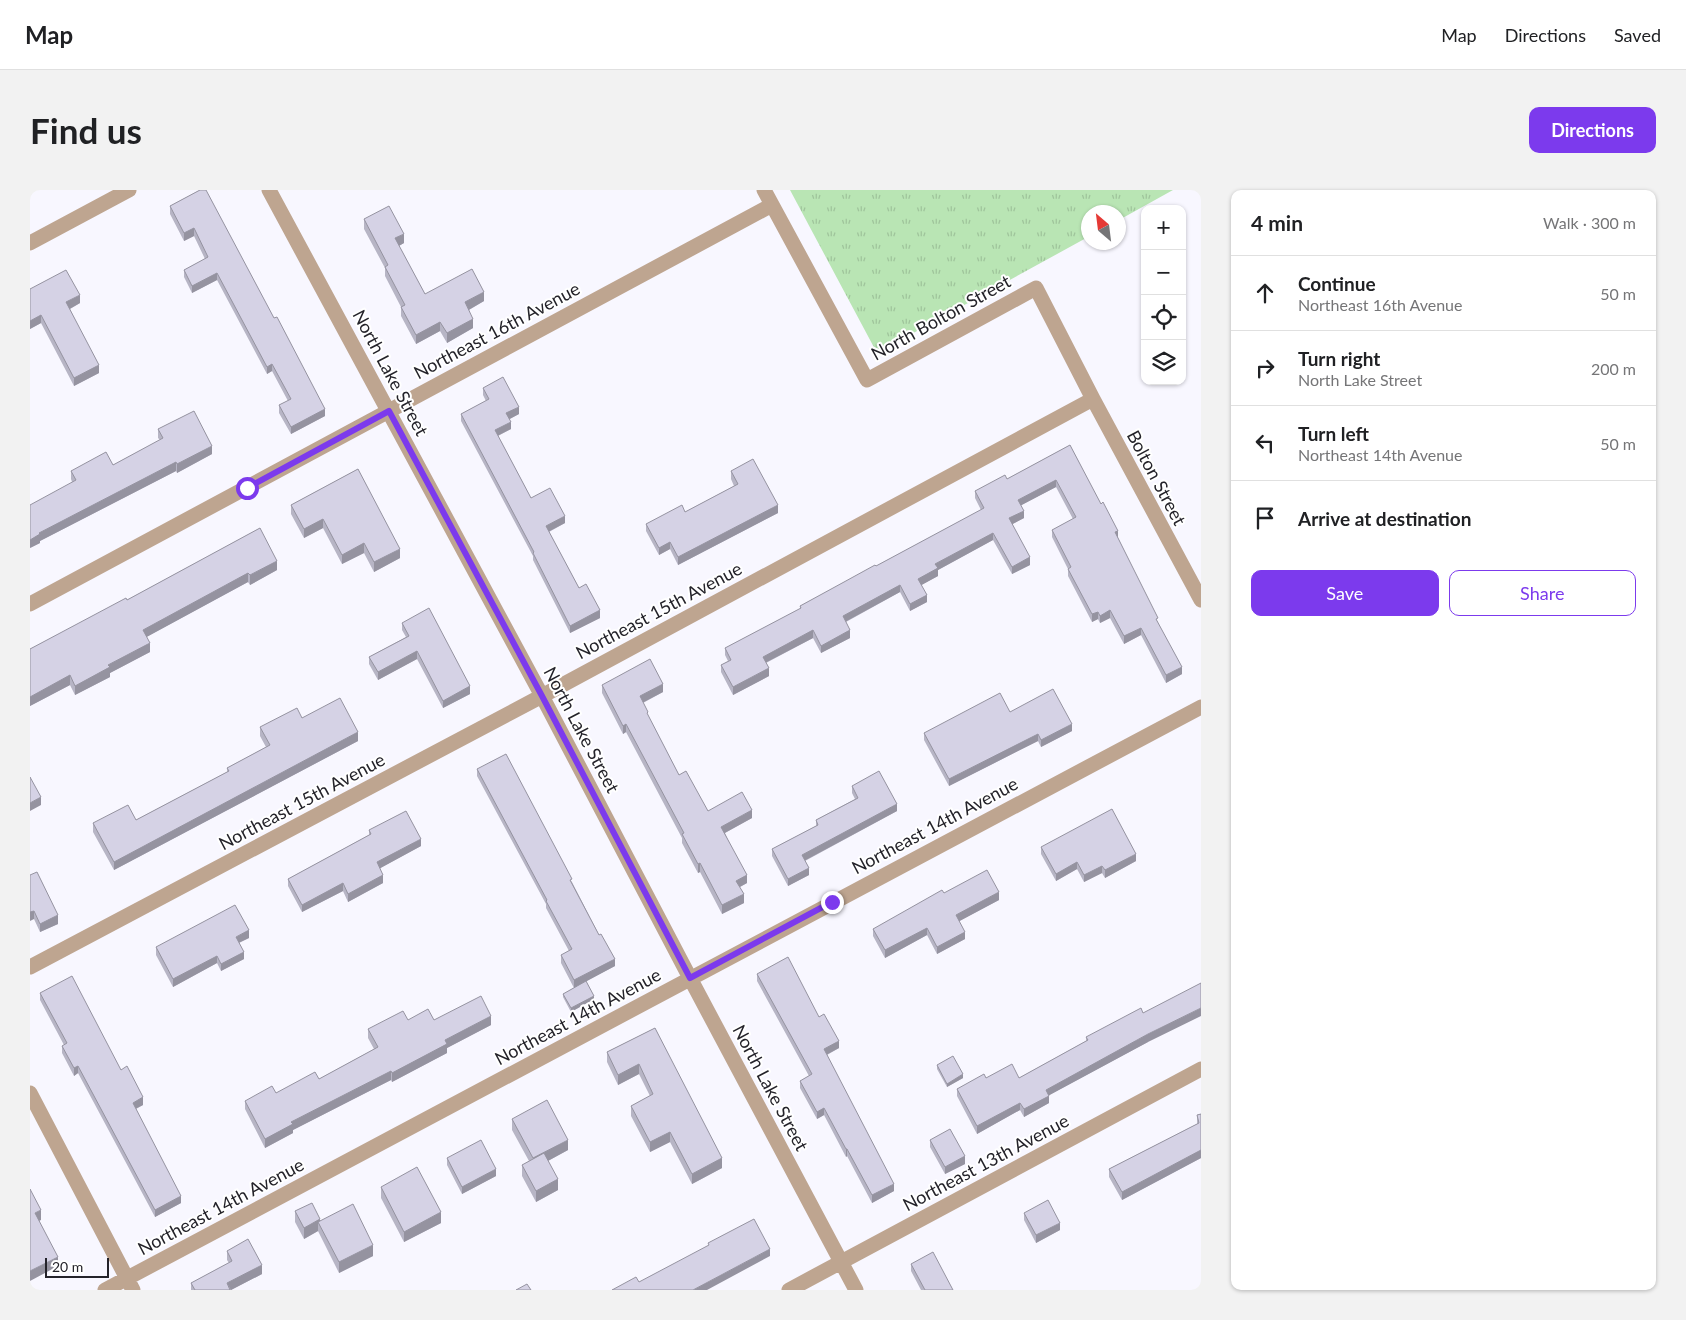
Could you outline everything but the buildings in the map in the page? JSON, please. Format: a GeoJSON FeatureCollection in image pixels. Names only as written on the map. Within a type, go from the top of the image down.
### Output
{"type":"FeatureCollection","features":[{"type":"Feature","properties":{"kind":"street"},"geometry":{"type":"LineString","coordinates":[[30,243],[129,190]]}},
{"type":"Feature","properties":{"kind":"street","name":"North Lake Street"},"geometry":{"type":"LineString","coordinates":[[269,190],[542,696],[856,1290]]}},
{"type":"Feature","properties":{"kind":"street","name":"North Bolton Street"},"geometry":{"type":"LineString","coordinates":[[764,190],[867,380],[1036,288],[1093,399]]}},
{"type":"Feature","properties":{"kind":"street","name":"Northeast 16th Avenue"},"geometry":{"type":"LineString","coordinates":[[30,604],[772,205]]}},
{"type":"Feature","properties":{"kind":"street","name":"Bolton Street"},"geometry":{"type":"LineString","coordinates":[[1093,399],[1201,600]]}},
{"type":"Feature","properties":{"kind":"street","name":"Northeast 15th Avenue"},"geometry":{"type":"LineString","coordinates":[[30,967],[542,696],[1093,399]]}},
{"type":"Feature","properties":{"kind":"street","name":"Northeast 14th Avenue"},"geometry":{"type":"LineString","coordinates":[[105,1290],[130,1284],[690,978],[1201,706]]}},
{"type":"Feature","properties":{"kind":"street","name":"Northeast 13th Avenue"},"geometry":{"type":"LineString","coordinates":[[789,1290],[1201,1069]]}},
{"type":"Feature","properties":{"kind":"street"},"geometry":{"type":"LineString","coordinates":[[30,1093],[130,1284]]}},
{"type":"Feature","properties":{"kind":"green space"},"geometry":{"type":"Polygon","coordinates":[[[790,190],[1173,190],[1146,205],[1141,205],[1141,208],[1126,216],[1126,205],[1081,205],[1081,241],[877,353],[790,190]]]}},
{"type":"Feature","properties":{"kind":"route"},"geometry":{"type":"LineString","coordinates":[[247,488],[389,411],[542,696],[690,978],[832,902]]}}]}
